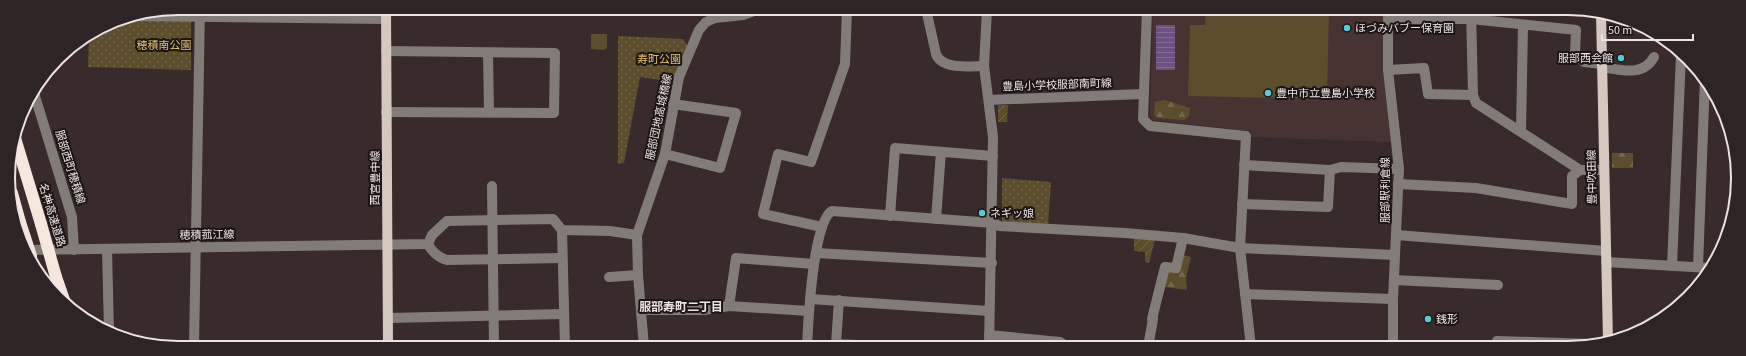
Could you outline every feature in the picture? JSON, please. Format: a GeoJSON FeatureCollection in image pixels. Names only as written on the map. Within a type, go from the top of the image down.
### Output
{"type":"FeatureCollection","features":[{"type":"Feature","properties":{"kind":"highway","name":"名神高速道路"},"geometry":{"type":"LineString","coordinates":[[18,147],[61,291]]}},
{"type":"Feature","properties":{"kind":"main road","name":"西宮豊中線"},"geometry":{"type":"LineString","coordinates":[[386,15],[388,341]]}},
{"type":"Feature","properties":{"kind":"main road","name":"豊中吹田線"},"geometry":{"type":"LineString","coordinates":[[1601,18],[1608,336]]}},
{"type":"Feature","properties":{"kind":"street"},"geometry":{"type":"LineString","coordinates":[[194,341],[200,15]]}},
{"type":"Feature","properties":{"kind":"street"},"geometry":{"type":"LineString","coordinates":[[280,15],[386,19]]}},
{"type":"Feature","properties":{"kind":"street","name":"服部団地高城橋線"},"geometry":{"type":"LineString","coordinates":[[644,341],[638,275],[637,235],[665,154],[679,77],[689,51],[701,27],[713,18],[743,15]]}},
{"type":"Feature","properties":{"kind":"street"},"geometry":{"type":"LineString","coordinates":[[822,227],[763,214],[778,154],[811,162],[845,64],[847,15]]}},
{"type":"Feature","properties":{"kind":"street"},"geometry":{"type":"LineString","coordinates":[[927,15],[936,54],[940,61],[946,64],[984,66]]}},
{"type":"Feature","properties":{"kind":"street"},"geometry":{"type":"LineString","coordinates":[[987,15],[984,66],[989,100]]}},
{"type":"Feature","properties":{"kind":"street"},"geometry":{"type":"LineString","coordinates":[[1147,15],[1143,119],[1150,126],[1246,136],[1240,248],[1250,341]]}},
{"type":"Feature","properties":{"kind":"street","name":"服部駅利倉線"},"geometry":{"type":"LineString","coordinates":[[1388,15],[1388,70],[1399,169],[1393,299],[1393,341]]}},
{"type":"Feature","properties":{"kind":"street"},"geometry":{"type":"LineString","coordinates":[[1471,15],[1473,95],[1476,103],[1580,170],[1604,170]]}},
{"type":"Feature","properties":{"kind":"street"},"geometry":{"type":"LineString","coordinates":[[1476,15],[1523,25],[1576,30],[1576,53],[1584,62],[1636,71],[1647,66],[1654,57]]}},
{"type":"Feature","properties":{"kind":"street"},"geometry":{"type":"LineString","coordinates":[[1521,131],[1523,25]]}},
{"type":"Feature","properties":{"kind":"street"},"geometry":{"type":"LineString","coordinates":[[386,51],[555,53],[554,113],[386,112]]}},
{"type":"Feature","properties":{"kind":"street"},"geometry":{"type":"LineString","coordinates":[[488,53],[489,112]]}},
{"type":"Feature","properties":{"kind":"street"},"geometry":{"type":"LineString","coordinates":[[1672,266],[1681,61]]}},
{"type":"Feature","properties":{"kind":"street"},"geometry":{"type":"LineString","coordinates":[[1388,70],[1424,68],[1428,94],[1473,95]]}},
{"type":"Feature","properties":{"kind":"street"},"geometry":{"type":"LineString","coordinates":[[1698,267],[1704,87]]}},
{"type":"Feature","properties":{"kind":"street","name":"豊島小学校服部南町線"},"geometry":{"type":"LineString","coordinates":[[989,341],[993,223],[993,137],[989,100],[1143,94]]}},
{"type":"Feature","properties":{"kind":"street","name":"服部西町穂積線"},"geometry":{"type":"LineString","coordinates":[[36,99],[72,217],[74,250]]}},
{"type":"Feature","properties":{"kind":"street"},"geometry":{"type":"LineString","coordinates":[[665,154],[720,168],[736,113],[674,104]]}},
{"type":"Feature","properties":{"kind":"street"},"geometry":{"type":"LineString","coordinates":[[890,216],[895,148],[993,156]]}},
{"type":"Feature","properties":{"kind":"street"},"geometry":{"type":"LineString","coordinates":[[936,219],[941,152]]}},
{"type":"Feature","properties":{"kind":"street"},"geometry":{"type":"LineString","coordinates":[[1244,165],[1330,170],[1341,168],[1399,169]]}},
{"type":"Feature","properties":{"kind":"street"},"geometry":{"type":"LineString","coordinates":[[1242,204],[1328,207],[1330,170]]}},
{"type":"Feature","properties":{"kind":"street"},"geometry":{"type":"LineString","coordinates":[[1398,184],[1476,188],[1572,204],[1572,176],[1580,170]]}},
{"type":"Feature","properties":{"kind":"street"},"geometry":{"type":"LineString","coordinates":[[492,186],[494,341]]}},
{"type":"Feature","properties":{"kind":"street"},"geometry":{"type":"LineString","coordinates":[[807,341],[810,299],[816,253],[822,227],[828,214],[832,211],[993,223],[999,226],[1020,228],[1125,233],[1183,238],[1240,248],[1395,255]]}},
{"type":"Feature","properties":{"kind":"street"},"geometry":{"type":"LineString","coordinates":[[562,258],[444,259],[431,249],[428,244],[432,235],[447,221],[553,219],[562,230],[565,341]]}},
{"type":"Feature","properties":{"kind":"street"},"geometry":{"type":"LineString","coordinates":[[562,230],[610,231],[637,235]]}},
{"type":"Feature","properties":{"kind":"street"},"geometry":{"type":"LineString","coordinates":[[1396,235],[1606,251]]}},
{"type":"Feature","properties":{"kind":"street"},"geometry":{"type":"LineString","coordinates":[[1149,341],[1152,319],[1165,267],[1176,268],[1183,238]]}},
{"type":"Feature","properties":{"kind":"street","name":"穂積菰江線"},"geometry":{"type":"LineString","coordinates":[[32,250],[428,244]]}},
{"type":"Feature","properties":{"kind":"street"},"geometry":{"type":"LineString","coordinates":[[107,249],[109,325]]}},
{"type":"Feature","properties":{"kind":"street"},"geometry":{"type":"LineString","coordinates":[[816,253],[992,263]]}},
{"type":"Feature","properties":{"kind":"street"},"geometry":{"type":"LineString","coordinates":[[729,306],[736,258],[814,264]]}},
{"type":"Feature","properties":{"kind":"street"},"geometry":{"type":"LineString","coordinates":[[1606,262],[1705,268]]}},
{"type":"Feature","properties":{"kind":"street"},"geometry":{"type":"LineString","coordinates":[[609,277],[638,275]]}},
{"type":"Feature","properties":{"kind":"street"},"geometry":{"type":"LineString","coordinates":[[1394,280],[1498,285]]}},
{"type":"Feature","properties":{"kind":"street"},"geometry":{"type":"LineString","coordinates":[[1245,294],[1393,299]]}},
{"type":"Feature","properties":{"kind":"street"},"geometry":{"type":"LineString","coordinates":[[810,299],[989,311]]}},
{"type":"Feature","properties":{"kind":"street"},"geometry":{"type":"LineString","coordinates":[[836,341],[839,300]]}},
{"type":"Feature","properties":{"kind":"street"},"geometry":{"type":"LineString","coordinates":[[641,310],[704,310],[729,306],[809,311]]}},
{"type":"Feature","properties":{"kind":"street"},"geometry":{"type":"LineString","coordinates":[[388,318],[564,314]]}},
{"type":"Feature","properties":{"kind":"street"},"geometry":{"type":"LineString","coordinates":[[989,335],[1050,341]]}},
{"type":"Feature","properties":{"kind":"shaded area","name":"豊中市立豊島小学校"},"geometry":{"type":"Polygon","coordinates":[[[1153,15],[1384,15],[1383,73],[1391,142],[1251,137],[1251,131],[1153,120],[1150,116],[1153,15]]]}},
{"type":"Feature","properties":{"kind":"shaded area"},"geometry":{"type":"Polygon","coordinates":[[[1156,25],[1175,25],[1175,70],[1156,70],[1156,25]]]}},
{"type":"Feature","properties":{"kind":"green space"},"geometry":{"type":"Polygon","coordinates":[[[1206,15],[1329,15],[1327,99],[1188,96],[1190,25],[1205,25],[1206,15]]]}},
{"type":"Feature","properties":{"kind":"green space","name":"穂積南公園"},"geometry":{"type":"Polygon","coordinates":[[[136,21],[191,21],[191,70],[88,67],[89,41],[116,27],[136,21]]]}},
{"type":"Feature","properties":{"kind":"green space"},"geometry":{"type":"Polygon","coordinates":[[[591,34],[607,34],[607,48],[604,50],[591,49],[591,34]]]}},
{"type":"Feature","properties":{"kind":"green space","name":"寿町公園"},"geometry":{"type":"Polygon","coordinates":[[[618,36],[683,39],[687,45],[672,82],[640,77],[624,163],[618,164],[618,36]]]}},
{"type":"Feature","properties":{"kind":"green space"},"geometry":{"type":"Polygon","coordinates":[[[1165,100],[1190,108],[1189,116],[1184,120],[1158,118],[1154,115],[1155,102],[1165,100]]]}},
{"type":"Feature","properties":{"kind":"green space"},"geometry":{"type":"Polygon","coordinates":[[[998,105],[1008,105],[1007,122],[998,122],[998,105]]]}},
{"type":"Feature","properties":{"kind":"green space"},"geometry":{"type":"Polygon","coordinates":[[[1612,153],[1633,153],[1633,168],[1612,168],[1612,153]]]}},
{"type":"Feature","properties":{"kind":"green space"},"geometry":{"type":"Polygon","coordinates":[[[1002,178],[1051,182],[1048,226],[1002,221],[1002,178]]]}},
{"type":"Feature","properties":{"kind":"green space"},"geometry":{"type":"Polygon","coordinates":[[[1134,238],[1155,240],[1149,263],[1145,262],[1145,252],[1134,251],[1134,238]]]}},
{"type":"Feature","properties":{"kind":"green space"},"geometry":{"type":"Polygon","coordinates":[[[1183,255],[1191,257],[1186,278],[1187,290],[1165,287],[1168,272],[1183,255]]]}},
{"type":"Feature","properties":{"kind":"place","name":"ほづみバブー保育園"},"geometry":{"type":"Point","coordinates":[1347,28]}},
{"type":"Feature","properties":{"kind":"place","name":"服部西会館"},"geometry":{"type":"Point","coordinates":[1621,58]}},
{"type":"Feature","properties":{"kind":"place","name":"豊中市立豊島小学校"},"geometry":{"type":"Point","coordinates":[1268,93]}},
{"type":"Feature","properties":{"kind":"place","name":"ネギッ娘"},"geometry":{"type":"Point","coordinates":[982,213]}},
{"type":"Feature","properties":{"kind":"place","name":"銭形"},"geometry":{"type":"Point","coordinates":[1428,319]}},
{"type":"Feature","properties":{"kind":"district","name":"服部寿町二丁目"},"geometry":{"type":"Point","coordinates":[681,307]}}]}
